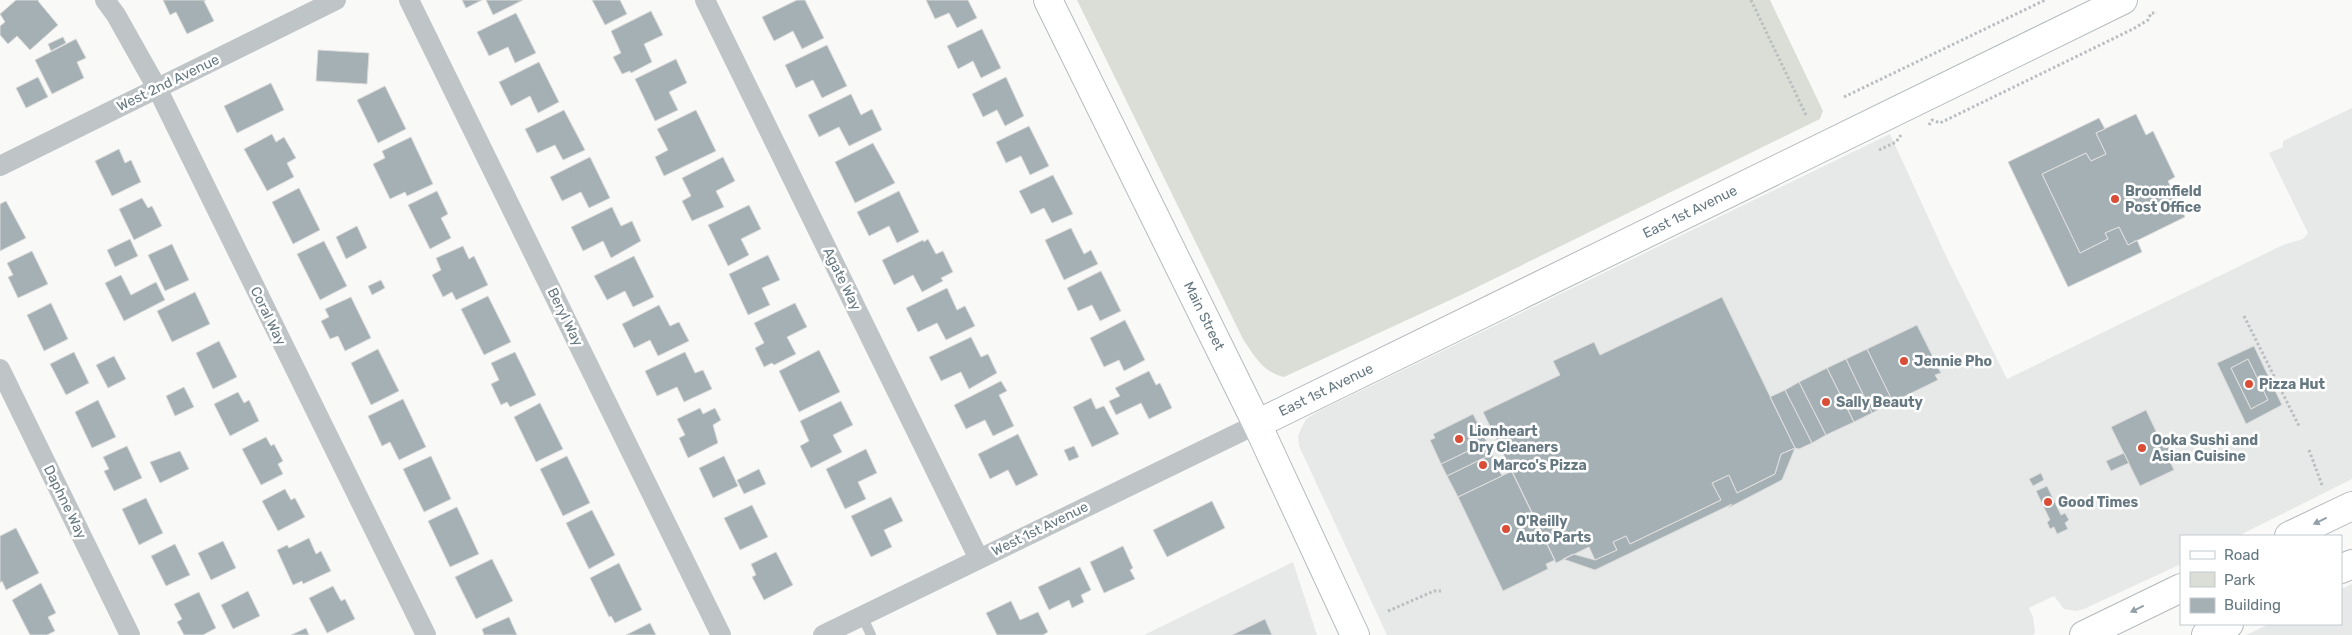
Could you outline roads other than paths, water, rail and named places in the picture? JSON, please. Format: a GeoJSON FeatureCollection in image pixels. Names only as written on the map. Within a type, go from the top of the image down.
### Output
{"type":"FeatureCollection","features":[{"type":"Feature","properties":{"kind":"street","name":"Coral Way"},"geometry":{"type":"LineString","coordinates":[[104,0],[116,15],[157,88],[426,635]]}},
{"type":"Feature","properties":{"kind":"street","name":"West 2nd Avenue"},"geometry":{"type":"LineString","coordinates":[[0,166],[336,0]]}},
{"type":"Feature","properties":{"kind":"street","name":"Beryl Way"},"geometry":{"type":"LineString","coordinates":[[409,0],[721,635]]}},
{"type":"Feature","properties":{"kind":"street","name":"Agate Way"},"geometry":{"type":"LineString","coordinates":[[705,0],[979,559]]}},
{"type":"Feature","properties":{"kind":"street","name":"Main Street"},"geometry":{"type":"LineString","coordinates":[[1048,0],[1257,424],[1354,635]]}},
{"type":"Feature","properties":{"kind":"street","name":"East 1st Avenue"},"geometry":{"type":"LineString","coordinates":[[1257,424],[2123,0]]}},
{"type":"Feature","properties":{"kind":"street","name":"Daphne Way"},"geometry":{"type":"LineString","coordinates":[[0,369],[130,635]]}},
{"type":"Feature","properties":{"kind":"street","name":"West 1st Avenue"},"geometry":{"type":"LineString","coordinates":[[823,635],[1257,424]]}},
{"type":"Feature","properties":{"kind":"street"},"geometry":{"type":"LineString","coordinates":[[2291,535],[2352,506]]}},
{"type":"Feature","properties":{"kind":"street"},"geometry":{"type":"LineString","coordinates":[[2084,635],[2180,588]]}},
{"type":"Feature","properties":{"kind":"street"},"geometry":{"type":"LineString","coordinates":[[2206,635],[2227,625]]}},
{"type":"Feature","properties":{"kind":"lane"},"geometry":{"type":"LineString","coordinates":[[862,616],[871,635]]}},
{"type":"Feature","properties":{"kind":"place","name":"Broomfield Post Office"},"geometry":{"type":"Point","coordinates":[2115,199]}},
{"type":"Feature","properties":{"kind":"place","name":"Jennie Pho"},"geometry":{"type":"Point","coordinates":[1904,361]}},
{"type":"Feature","properties":{"kind":"place","name":"Pizza Hut"},"geometry":{"type":"Point","coordinates":[2249,384]}},
{"type":"Feature","properties":{"kind":"place","name":"Sally Beauty"},"geometry":{"type":"Point","coordinates":[1826,402]}},
{"type":"Feature","properties":{"kind":"place","name":"Lionheart Dry Cleaners"},"geometry":{"type":"Point","coordinates":[1459,439]}},
{"type":"Feature","properties":{"kind":"place","name":"Ooka Sushi and Asian Cuisine"},"geometry":{"type":"Point","coordinates":[2142,448]}},
{"type":"Feature","properties":{"kind":"place","name":"Marco's Pizza"},"geometry":{"type":"Point","coordinates":[1483,465]}},
{"type":"Feature","properties":{"kind":"place","name":"Good Times"},"geometry":{"type":"Point","coordinates":[2048,502]}},
{"type":"Feature","properties":{"kind":"place","name":"O'Reilly Auto Parts"},"geometry":{"type":"Point","coordinates":[1506,529]}}]}
